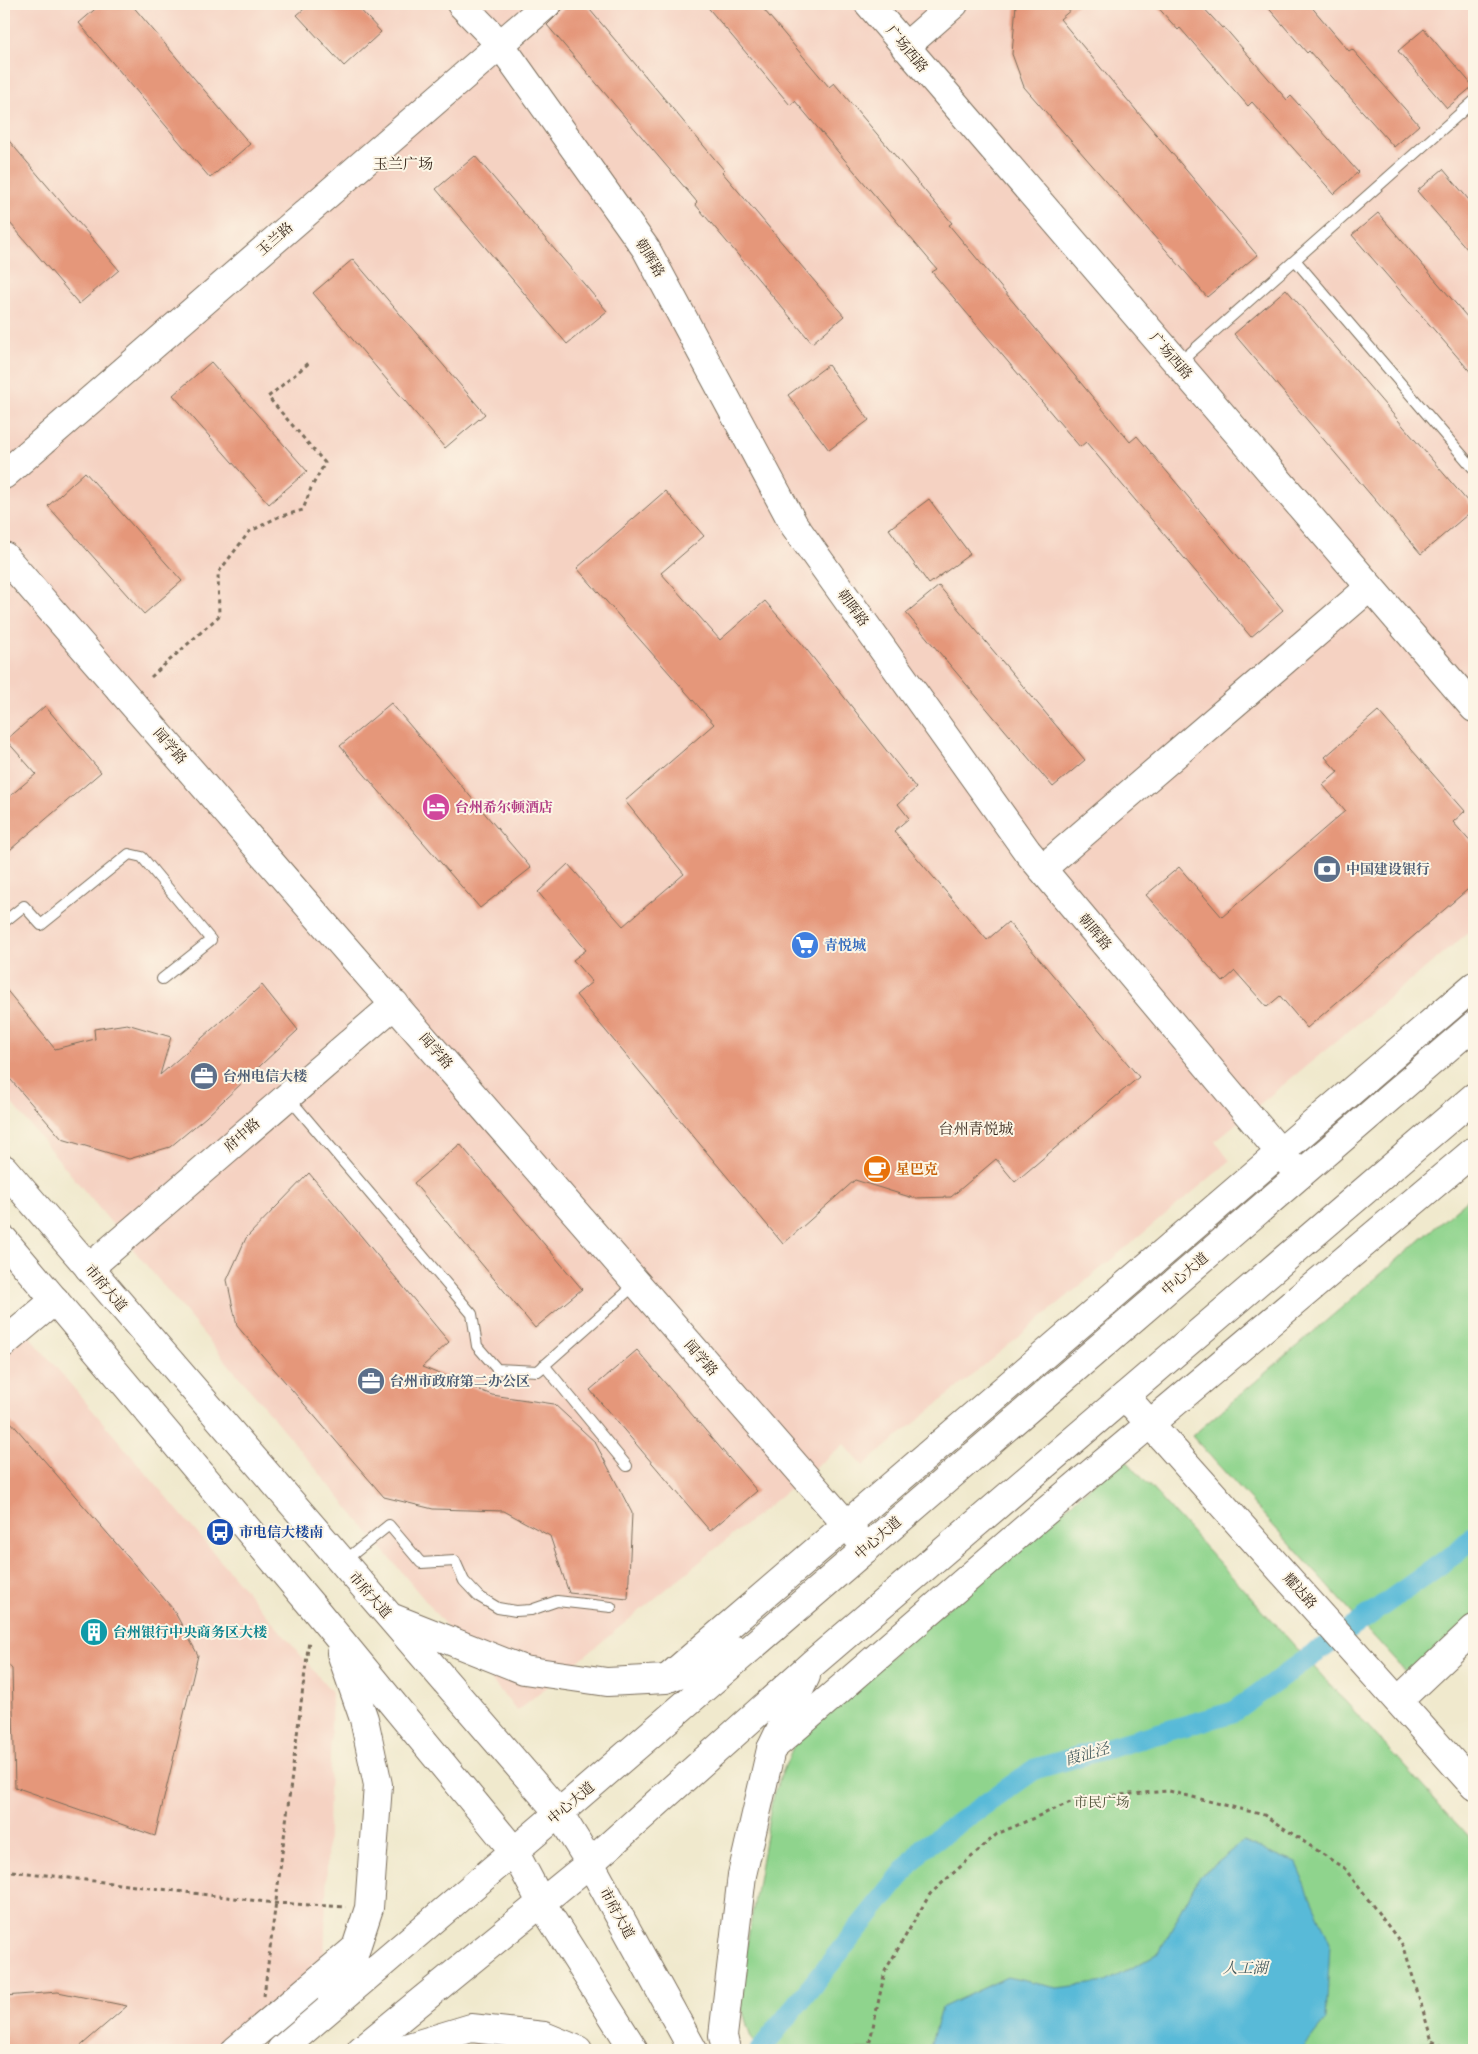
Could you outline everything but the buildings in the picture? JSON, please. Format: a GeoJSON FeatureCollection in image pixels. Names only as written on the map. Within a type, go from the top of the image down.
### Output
{"type":"FeatureCollection","features":[{"type":"Feature","properties":{"kind":"main road","name":"朝晖路"},"geometry":{"type":"LineString","coordinates":[[461,4],[500,44],[646,249],[794,525],[1042,869],[1300,1175]]}},
{"type":"Feature","properties":{"kind":"main road","name":"玉兰路"},"geometry":{"type":"LineString","coordinates":[[4,475],[547,4]]}},
{"type":"Feature","properties":{"kind":"main road","name":"广场西路"},"geometry":{"type":"LineString","coordinates":[[869,4],[1474,708]]}},
{"type":"Feature","properties":{"kind":"main road"},"geometry":{"type":"LineString","coordinates":[[905,47],[954,4]]}},
{"type":"Feature","properties":{"kind":"main road","name":"闻学路"},"geometry":{"type":"LineString","coordinates":[[4,556],[867,1548]]}},
{"type":"Feature","properties":{"kind":"main road"},"geometry":{"type":"LineString","coordinates":[[1042,869],[1370,586]]}},
{"type":"Feature","properties":{"kind":"main road"},"geometry":{"type":"LineString","coordinates":[[666,1679],[1474,986]]}},
{"type":"Feature","properties":{"kind":"main road","name":"府中路"},"geometry":{"type":"LineString","coordinates":[[89,1268],[287,1095],[395,1004]]}},
{"type":"Feature","properties":{"kind":"main road","name":"中心大道"},"geometry":{"type":"LineString","coordinates":[[281,2050],[1474,1025]]}},
{"type":"Feature","properties":{"kind":"main road"},"geometry":{"type":"LineString","coordinates":[[361,2050],[590,1864],[812,1664],[1474,1097]]}},
{"type":"Feature","properties":{"kind":"main road"},"geometry":{"type":"LineString","coordinates":[[770,1749],[1026,1528],[1474,1151]]}},
{"type":"Feature","properties":{"kind":"main road","name":"市府大道"},"geometry":{"type":"LineString","coordinates":[[4,1170],[559,1813],[590,1864],[693,2050]]}},
{"type":"Feature","properties":{"kind":"main road"},"geometry":{"type":"LineString","coordinates":[[4,1240],[313,1607],[514,1851],[542,1904],[634,2050]]}},
{"type":"Feature","properties":{"kind":"main road"},"geometry":{"type":"LineString","coordinates":[[4,1343],[55,1300]]}},
{"type":"Feature","properties":{"kind":"main road","name":"耀达路"},"geometry":{"type":"LineString","coordinates":[[1125,1396],[1474,1786]]}},
{"type":"Feature","properties":{"kind":"main road"},"geometry":{"type":"LineString","coordinates":[[390,1617],[524,1670],[607,1682],[666,1679],[720,1658],[774,1628]]}},
{"type":"Feature","properties":{"kind":"main road"},"geometry":{"type":"LineString","coordinates":[[1398,1701],[1474,1629]]}},
{"type":"Feature","properties":{"kind":"main road"},"geometry":{"type":"LineString","coordinates":[[324,2014],[349,1969],[369,1908],[378,1785],[364,1718],[336,1637]]}},
{"type":"Feature","properties":{"kind":"main road"},"geometry":{"type":"LineString","coordinates":[[724,2043],[742,1875],[770,1749],[812,1664]]}},
{"type":"Feature","properties":{"kind":"main road"},"geometry":{"type":"LineString","coordinates":[[236,2050],[356,1948]]}},
{"type":"Feature","properties":{"kind":"main road"},"geometry":{"type":"LineString","coordinates":[[399,2050],[472,2028],[544,2036],[578,2050]]}},
{"type":"Feature","properties":{"kind":"main road"},"geometry":{"type":"LineString","coordinates":[[426,2050],[450,2035]]}},
{"type":"Feature","properties":{"kind":"lane"},"geometry":{"type":"LineString","coordinates":[[1178,364],[1474,101]]}},
{"type":"Feature","properties":{"kind":"lane"},"geometry":{"type":"LineString","coordinates":[[1295,260],[1474,469]]}},
{"type":"Feature","properties":{"kind":"lane"},"geometry":{"type":"LineString","coordinates":[[4,922],[24,906],[41,925],[129,854],[142,857],[211,940],[162,979]]}},
{"type":"Feature","properties":{"kind":"lane"},"geometry":{"type":"LineString","coordinates":[[287,1095],[472,1314],[476,1346],[497,1369],[538,1371],[636,1284]]}},
{"type":"Feature","properties":{"kind":"lane"},"geometry":{"type":"LineString","coordinates":[[544,1365],[627,1466]]}},
{"type":"Feature","properties":{"kind":"lane"},"geometry":{"type":"LineString","coordinates":[[342,1563],[389,1526],[421,1563],[454,1561],[464,1581],[478,1596],[498,1608],[516,1611],[531,1610],[557,1601],[611,1607]]}},
{"type":"Feature","properties":{"kind":"path"},"geometry":{"type":"LineString","coordinates":[[151,677],[219,616],[218,573],[248,532],[278,518],[303,510],[311,488],[324,464],[268,397],[310,362]]}},
{"type":"Feature","properties":{"kind":"path"},"geometry":{"type":"LineString","coordinates":[[260,2030],[274,1903],[313,1607]]}},
{"type":"Feature","properties":{"kind":"path"},"geometry":{"type":"LineString","coordinates":[[868,2050],[885,1971],[930,1894],[997,1834],[1080,1798],[1169,1791],[1264,1815],[1345,1869],[1404,1947],[1432,2040],[1432,2050]]}},
{"type":"Feature","properties":{"kind":"path"},"geometry":{"type":"LineString","coordinates":[[4,1870],[274,1903],[369,1908]]}},
{"type":"Feature","properties":{"kind":"path"},"geometry":{"type":"LineString","coordinates":[[1432,2040],[1450,2050]]}},
{"type":"Feature","properties":{"kind":"shaded area"},"geometry":{"type":"Polygon","coordinates":[[[4,4],[1474,4],[1474,928],[1215,1141],[1230,1161],[863,1466],[844,1444],[517,1711],[4,1094],[4,4]]]}},
{"type":"Feature","properties":{"kind":"shaded area"},"geometry":{"type":"Polygon","coordinates":[[[4,1306],[332,1692],[324,1968],[226,2050],[4,2050],[4,1306]]]}},
{"type":"Feature","properties":{"kind":"shaded area"},"geometry":{"type":"Polygon","coordinates":[[[496,2024],[527,2050],[465,2050],[496,2024]]]}},
{"type":"Feature","properties":{"kind":"green space"},"geometry":{"type":"Polygon","coordinates":[[[1474,1194],[1474,1629],[1417,1684],[1192,1436],[1474,1194]]]}},
{"type":"Feature","properties":{"kind":"green space","name":"市民广场"},"geometry":{"type":"Polygon","coordinates":[[[1124,1458],[1474,1843],[1474,2050],[759,2050],[750,2035],[738,1995],[773,1795],[798,1735],[1124,1458]]]}},
{"type":"Feature","properties":{"kind":"water","name":"人工湖"},"geometry":{"type":"Polygon","coordinates":[[[1243,1841],[1296,1863],[1330,1943],[1326,2020],[1302,2050],[929,2050],[941,2008],[1007,1977],[1057,1988],[1106,1982],[1159,1953],[1199,1877],[1243,1841]]]}},
{"type":"Feature","properties":{"kind":"waterway","name":"葭沚泾"},"geometry":{"type":"LineString","coordinates":[[760,2050],[923,1848],[1035,1769],[1233,1712],[1456,1553],[1474,1536]]}},
{"type":"Feature","properties":{"kind":"place","name":"台州希尔顿酒店"},"geometry":{"type":"Point","coordinates":[436,807]}},
{"type":"Feature","properties":{"kind":"place","name":"中国建设银行"},"geometry":{"type":"Point","coordinates":[1327,869]}},
{"type":"Feature","properties":{"kind":"place","name":"青悦城"},"geometry":{"type":"Point","coordinates":[805,945]}},
{"type":"Feature","properties":{"kind":"place","name":"台州电信大楼"},"geometry":{"type":"Point","coordinates":[204,1076]}},
{"type":"Feature","properties":{"kind":"place","name":"星巴克"},"geometry":{"type":"Point","coordinates":[877,1169]}},
{"type":"Feature","properties":{"kind":"place","name":"台州市政府第二办公区"},"geometry":{"type":"Point","coordinates":[371,1381]}},
{"type":"Feature","properties":{"kind":"place","name":"市电信大楼南"},"geometry":{"type":"Point","coordinates":[220,1532]}},
{"type":"Feature","properties":{"kind":"place","name":"台州银行中央商务区大楼"},"geometry":{"type":"Point","coordinates":[94,1632]}},
{"type":"Feature","properties":{"kind":"district","name":"玉兰广场"},"geometry":{"type":"Point","coordinates":[403,164]}},
{"type":"Feature","properties":{"kind":"district","name":"台州青悦城"},"geometry":{"type":"Point","coordinates":[976,1129]}}]}
